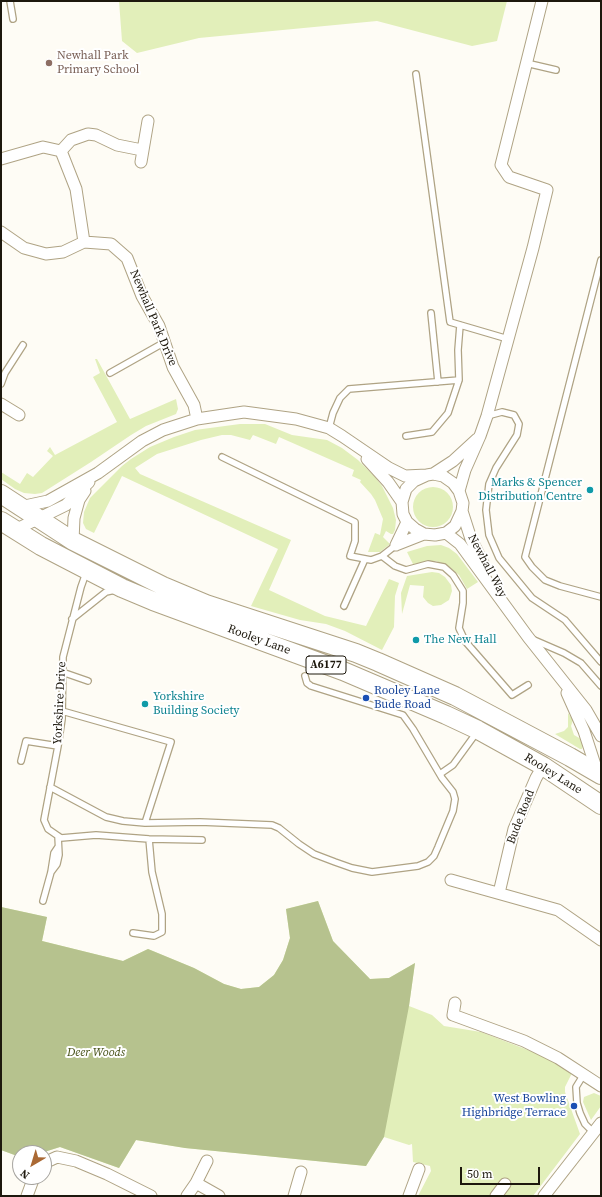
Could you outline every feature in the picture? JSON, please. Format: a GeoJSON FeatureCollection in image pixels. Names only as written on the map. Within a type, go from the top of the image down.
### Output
{"type":"FeatureCollection","features":[{"type":"Feature","properties":{"kind":"highway","name":"Rooley Lane"},"geometry":{"type":"LineString","coordinates":[[1,494],[39,520],[110,563],[206,604],[356,653],[378,662],[454,696],[570,757],[600,775]]}},
{"type":"Feature","properties":{"kind":"highway","name":"Rooley Lane"},"geometry":{"type":"LineString","coordinates":[[8,525],[41,546],[90,570],[122,588],[153,602],[343,671],[478,730],[543,766],[601,805]]}},
{"type":"Feature","properties":{"kind":"street"},"geometry":{"type":"LineString","coordinates":[[526,63],[542,1]]}},
{"type":"Feature","properties":{"kind":"street","name":"Newhall Way"},"geometry":{"type":"LineString","coordinates":[[526,63],[501,165],[509,178],[547,190],[509,339],[480,436],[465,470],[460,491],[463,503],[462,511],[455,526],[446,533],[460,544],[528,637],[586,710],[601,736]]}},
{"type":"Feature","properties":{"kind":"street"},"geometry":{"type":"LineString","coordinates":[[141,162],[148,121]]}},
{"type":"Feature","properties":{"kind":"street"},"geometry":{"type":"LineString","coordinates":[[61,151],[71,140],[88,134],[96,135],[117,145],[142,150]]}},
{"type":"Feature","properties":{"kind":"street"},"geometry":{"type":"LineString","coordinates":[[1,159],[43,147],[61,151]]}},
{"type":"Feature","properties":{"kind":"street"},"geometry":{"type":"LineString","coordinates":[[61,151],[76,189],[84,242]]}},
{"type":"Feature","properties":{"kind":"street","name":"Newhall Park Drive"},"geometry":{"type":"LineString","coordinates":[[1,232],[24,248],[46,254],[63,252],[84,242],[111,244],[127,258],[142,296],[159,326],[173,367],[194,405],[197,418]]}},
{"type":"Feature","properties":{"kind":"street"},"geometry":{"type":"LineString","coordinates":[[1,404],[19,415]]}},
{"type":"Feature","properties":{"kind":"street"},"geometry":{"type":"LineString","coordinates":[[20,507],[48,501],[98,473],[142,441],[163,430],[197,418],[244,412],[296,419],[329,428],[389,468],[405,476],[430,475],[448,479],[460,491]]}},
{"type":"Feature","properties":{"kind":"street"},"geometry":{"type":"LineString","coordinates":[[342,436],[367,459],[388,482],[402,502],[407,522],[424,534],[435,535],[446,533]]}},
{"type":"Feature","properties":{"kind":"street"},"geometry":{"type":"LineString","coordinates":[[402,502],[406,489],[414,481],[430,475],[453,461],[480,436]]}},
{"type":"Feature","properties":{"kind":"street"},"geometry":{"type":"LineString","coordinates":[[8,525],[39,520],[66,506],[98,473]]}},
{"type":"Feature","properties":{"kind":"street"},"geometry":{"type":"LineString","coordinates":[[73,541],[74,518],[79,500],[98,473]]}},
{"type":"Feature","properties":{"kind":"street","name":"Newhall Way"},"geometry":{"type":"LineString","coordinates":[[462,511],[471,539],[516,619]]}},
{"type":"Feature","properties":{"kind":"street"},"geometry":{"type":"LineString","coordinates":[[396,545],[407,522]]}},
{"type":"Feature","properties":{"kind":"street"},"geometry":{"type":"LineString","coordinates":[[396,545],[424,534]]}},
{"type":"Feature","properties":{"kind":"street","name":"Newhall Way"},"geometry":{"type":"LineString","coordinates":[[560,678],[584,731],[600,775]]}},
{"type":"Feature","properties":{"kind":"street","name":"Bude Road"},"geometry":{"type":"LineString","coordinates":[[499,893],[514,828],[536,778],[543,766]]}},
{"type":"Feature","properties":{"kind":"street"},"geometry":{"type":"LineString","coordinates":[[451,880],[558,910],[601,940]]}},
{"type":"Feature","properties":{"kind":"street"},"geometry":{"type":"LineString","coordinates":[[455,1003],[453,1015],[524,1041],[558,1058],[601,1086]]}},
{"type":"Feature","properties":{"kind":"street"},"geometry":{"type":"LineString","coordinates":[[544,1196],[601,1123]]}},
{"type":"Feature","properties":{"kind":"street"},"geometry":{"type":"LineString","coordinates":[[52,1159],[57,1157],[76,1161],[107,1174],[151,1196]]}},
{"type":"Feature","properties":{"kind":"street"},"geometry":{"type":"LineString","coordinates":[[187,1196],[196,1183],[203,1162]]}},
{"type":"Feature","properties":{"kind":"street"},"geometry":{"type":"LineString","coordinates":[[410,1196],[419,1169]]}},
{"type":"Feature","properties":{"kind":"street"},"geometry":{"type":"LineString","coordinates":[[296,1195],[301,1172]]}},
{"type":"Feature","properties":{"kind":"street"},"geometry":{"type":"LineString","coordinates":[[196,1183],[219,1196]]}},
{"type":"Feature","properties":{"kind":"street"},"geometry":{"type":"LineString","coordinates":[[498,1196],[505,1184]]}},
{"type":"Feature","properties":{"kind":"street"},"geometry":{"type":"LineString","coordinates":[[28,1196],[31,1185]]}},
{"type":"Feature","properties":{"kind":"lane"},"geometry":{"type":"LineString","coordinates":[[10,1],[13,18]]}},
{"type":"Feature","properties":{"kind":"lane"},"geometry":{"type":"LineString","coordinates":[[526,63],[556,70]]}},
{"type":"Feature","properties":{"kind":"lane"},"geometry":{"type":"LineString","coordinates":[[416,74],[450,322],[509,339]]}},
{"type":"Feature","properties":{"kind":"lane"},"geometry":{"type":"LineString","coordinates":[[601,260],[525,557],[532,568],[546,580],[560,586],[601,597]]}},
{"type":"Feature","properties":{"kind":"lane"},"geometry":{"type":"LineString","coordinates":[[431,314],[438,382]]}},
{"type":"Feature","properties":{"kind":"lane"},"geometry":{"type":"LineString","coordinates":[[406,436],[432,432],[448,413],[459,380],[458,350],[460,325]]}},
{"type":"Feature","properties":{"kind":"lane"},"geometry":{"type":"LineString","coordinates":[[110,373],[165,342]]}},
{"type":"Feature","properties":{"kind":"lane"},"geometry":{"type":"LineString","coordinates":[[1,384],[5,373],[23,345]]}},
{"type":"Feature","properties":{"kind":"lane"},"geometry":{"type":"LineString","coordinates":[[329,428],[333,413],[340,398],[349,389],[459,380]]}},
{"type":"Feature","properties":{"kind":"lane"},"geometry":{"type":"LineString","coordinates":[[486,416],[502,412],[514,415],[518,424],[517,435],[496,468],[489,484],[486,510],[489,536],[499,558],[532,598],[565,620],[601,662]]}},
{"type":"Feature","properties":{"kind":"lane"},"geometry":{"type":"LineString","coordinates":[[222,457],[355,522],[355,541],[350,556],[371,560],[382,556],[396,545]]}},
{"type":"Feature","properties":{"kind":"lane"},"geometry":{"type":"LineString","coordinates":[[382,556],[395,566],[406,570],[428,564],[444,567],[449,571],[456,579],[462,591],[463,604],[459,628],[465,641],[512,695],[528,685]]}},
{"type":"Feature","properties":{"kind":"lane"},"geometry":{"type":"LineString","coordinates":[[344,606],[365,559]]}},
{"type":"Feature","properties":{"kind":"lane","name":"Yorkshire Drive"},"geometry":{"type":"LineString","coordinates":[[58,836],[48,829],[44,820],[58,746],[62,711],[63,657],[81,587],[90,570]]}},
{"type":"Feature","properties":{"kind":"lane"},"geometry":{"type":"LineString","coordinates":[[72,619],[106,592],[122,588]]}},
{"type":"Feature","properties":{"kind":"lane"},"geometry":{"type":"LineString","coordinates":[[528,637],[564,653],[581,663],[601,686]]}},
{"type":"Feature","properties":{"kind":"lane"},"geometry":{"type":"LineString","coordinates":[[62,672],[88,681]]}},
{"type":"Feature","properties":{"kind":"lane"},"geometry":{"type":"LineString","coordinates":[[50,787],[106,817],[123,821],[145,823],[200,822],[272,825],[279,828],[314,854],[352,868],[372,872],[418,866],[428,862],[434,856],[453,811],[455,799],[453,792],[440,774],[422,742],[403,715],[311,686],[307,683],[305,676]]}},
{"type":"Feature","properties":{"kind":"lane"},"geometry":{"type":"LineString","coordinates":[[62,711],[171,742],[145,823]]}},
{"type":"Feature","properties":{"kind":"lane"},"geometry":{"type":"LineString","coordinates":[[440,774],[453,765],[478,730]]}},
{"type":"Feature","properties":{"kind":"lane"},"geometry":{"type":"LineString","coordinates":[[21,761],[26,741],[58,746]]}},
{"type":"Feature","properties":{"kind":"lane"},"geometry":{"type":"LineString","coordinates":[[43,901],[51,872],[54,853],[58,847],[58,836],[60,838],[96,835],[149,839],[202,840]]}},
{"type":"Feature","properties":{"kind":"lane"},"geometry":{"type":"LineString","coordinates":[[133,933],[154,936],[162,932],[162,914],[152,872],[149,839]]}},
{"type":"Feature","properties":{"kind":"lane"},"geometry":{"type":"LineString","coordinates":[[584,1074],[576,1087],[577,1103],[585,1124],[594,1133]]}},
{"type":"Feature","properties":{"kind":"green space"},"geometry":{"type":"Polygon","coordinates":[[[119,1],[507,1],[497,41],[472,46],[377,21],[199,38],[137,53],[122,41],[119,1]]]}},
{"type":"Feature","properties":{"kind":"green space"},"geometry":{"type":"Polygon","coordinates":[[[95,359],[97,359],[130,419],[176,399],[178,409],[176,414],[146,426],[42,493],[24,493],[15,489],[1,479],[1,472],[20,484],[27,473],[33,477],[53,456],[47,451],[50,447],[55,455],[117,422],[93,377],[100,373],[95,359]]]}},
{"type":"Feature","properties":{"kind":"green space"},"geometry":{"type":"Polygon","coordinates":[[[240,424],[265,424],[292,435],[327,440],[342,448],[358,460],[382,486],[393,508],[396,520],[395,530],[393,534],[386,531],[383,537],[390,544],[380,552],[368,552],[375,533],[380,535],[383,519],[375,500],[360,482],[361,480],[352,476],[354,470],[279,437],[276,444],[253,435],[250,440],[231,435],[222,435],[157,454],[135,468],[140,474],[291,540],[269,590],[325,616],[366,626],[389,579],[399,583],[395,596],[394,627],[382,650],[345,631],[326,624],[300,620],[251,606],[278,549],[122,476],[94,533],[86,529],[83,523],[84,512],[90,498],[131,459],[150,447],[195,430],[240,424]]]}},
{"type":"Feature","properties":{"kind":"green space"},"geometry":{"type":"Polygon","coordinates":[[[429,487],[437,487],[444,490],[450,496],[453,507],[450,518],[444,524],[437,527],[429,527],[422,524],[416,518],[413,511],[413,503],[416,496],[422,490],[429,487]]]}},
{"type":"Feature","properties":{"kind":"green space"},"geometry":{"type":"Polygon","coordinates":[[[441,545],[449,548],[457,554],[478,582],[467,589],[459,575],[448,566],[436,561],[413,564],[407,552],[427,546],[441,545]]]}},
{"type":"Feature","properties":{"kind":"green space"},"geometry":{"type":"Polygon","coordinates":[[[432,572],[439,573],[445,577],[451,585],[452,591],[449,600],[441,605],[433,606],[423,597],[424,586],[410,585],[402,614],[401,593],[407,576],[432,572]]]}},
{"type":"Feature","properties":{"kind":"green space"},"geometry":{"type":"Polygon","coordinates":[[[568,713],[573,720],[571,726],[574,735],[581,739],[583,745],[582,749],[555,734],[564,731],[568,727],[568,713]]]}},
{"type":"Feature","properties":{"kind":"green space","name":"Deer Woods"},"geometry":{"type":"Polygon","coordinates":[[[318,901],[333,941],[370,979],[389,978],[415,963],[409,1006],[432,1015],[444,1026],[481,1032],[541,1055],[572,1073],[565,1087],[565,1092],[580,1134],[533,1196],[505,1196],[505,1189],[493,1196],[418,1196],[431,1171],[430,1166],[413,1162],[412,1144],[409,1145],[384,1137],[366,1166],[185,1148],[136,1140],[119,1168],[60,1147],[52,1150],[52,1145],[12,1145],[12,1154],[1,1150],[1,907],[47,917],[42,941],[123,961],[148,949],[194,968],[224,984],[241,989],[259,987],[274,975],[283,960],[290,938],[286,909],[318,901]]]}},
{"type":"Feature","properties":{"kind":"green space","name":"Deer Woods"},"geometry":{"type":"Polygon","coordinates":[[[318,901],[333,941],[370,979],[389,978],[415,963],[409,1006],[384,1137],[366,1166],[185,1148],[136,1140],[119,1168],[60,1147],[52,1150],[52,1145],[12,1145],[12,1154],[1,1150],[1,907],[47,917],[42,941],[123,961],[148,949],[194,968],[224,984],[241,989],[259,987],[274,975],[283,960],[290,938],[286,909],[318,901]]]}},
{"type":"Feature","properties":{"kind":"green space"},"geometry":{"type":"Polygon","coordinates":[[[594,1093],[601,1096],[601,1106],[591,1120],[583,1102],[584,1097],[594,1093]]]}},
{"type":"Feature","properties":{"kind":"place","name":"Newhall Park Primary School"},"geometry":{"type":"Point","coordinates":[49,63]}},
{"type":"Feature","properties":{"kind":"place","name":"Marks & Spencer Distribution Centre"},"geometry":{"type":"Point","coordinates":[590,490]}},
{"type":"Feature","properties":{"kind":"place","name":"The New Hall"},"geometry":{"type":"Point","coordinates":[416,640]}},
{"type":"Feature","properties":{"kind":"place","name":"Rooley Lane Bude Road"},"geometry":{"type":"Point","coordinates":[366,698]}},
{"type":"Feature","properties":{"kind":"place","name":"Yorkshire Building Society"},"geometry":{"type":"Point","coordinates":[145,704]}},
{"type":"Feature","properties":{"kind":"place","name":"West Bowling Highbridge Terrace"},"geometry":{"type":"Point","coordinates":[574,1106]}}]}
